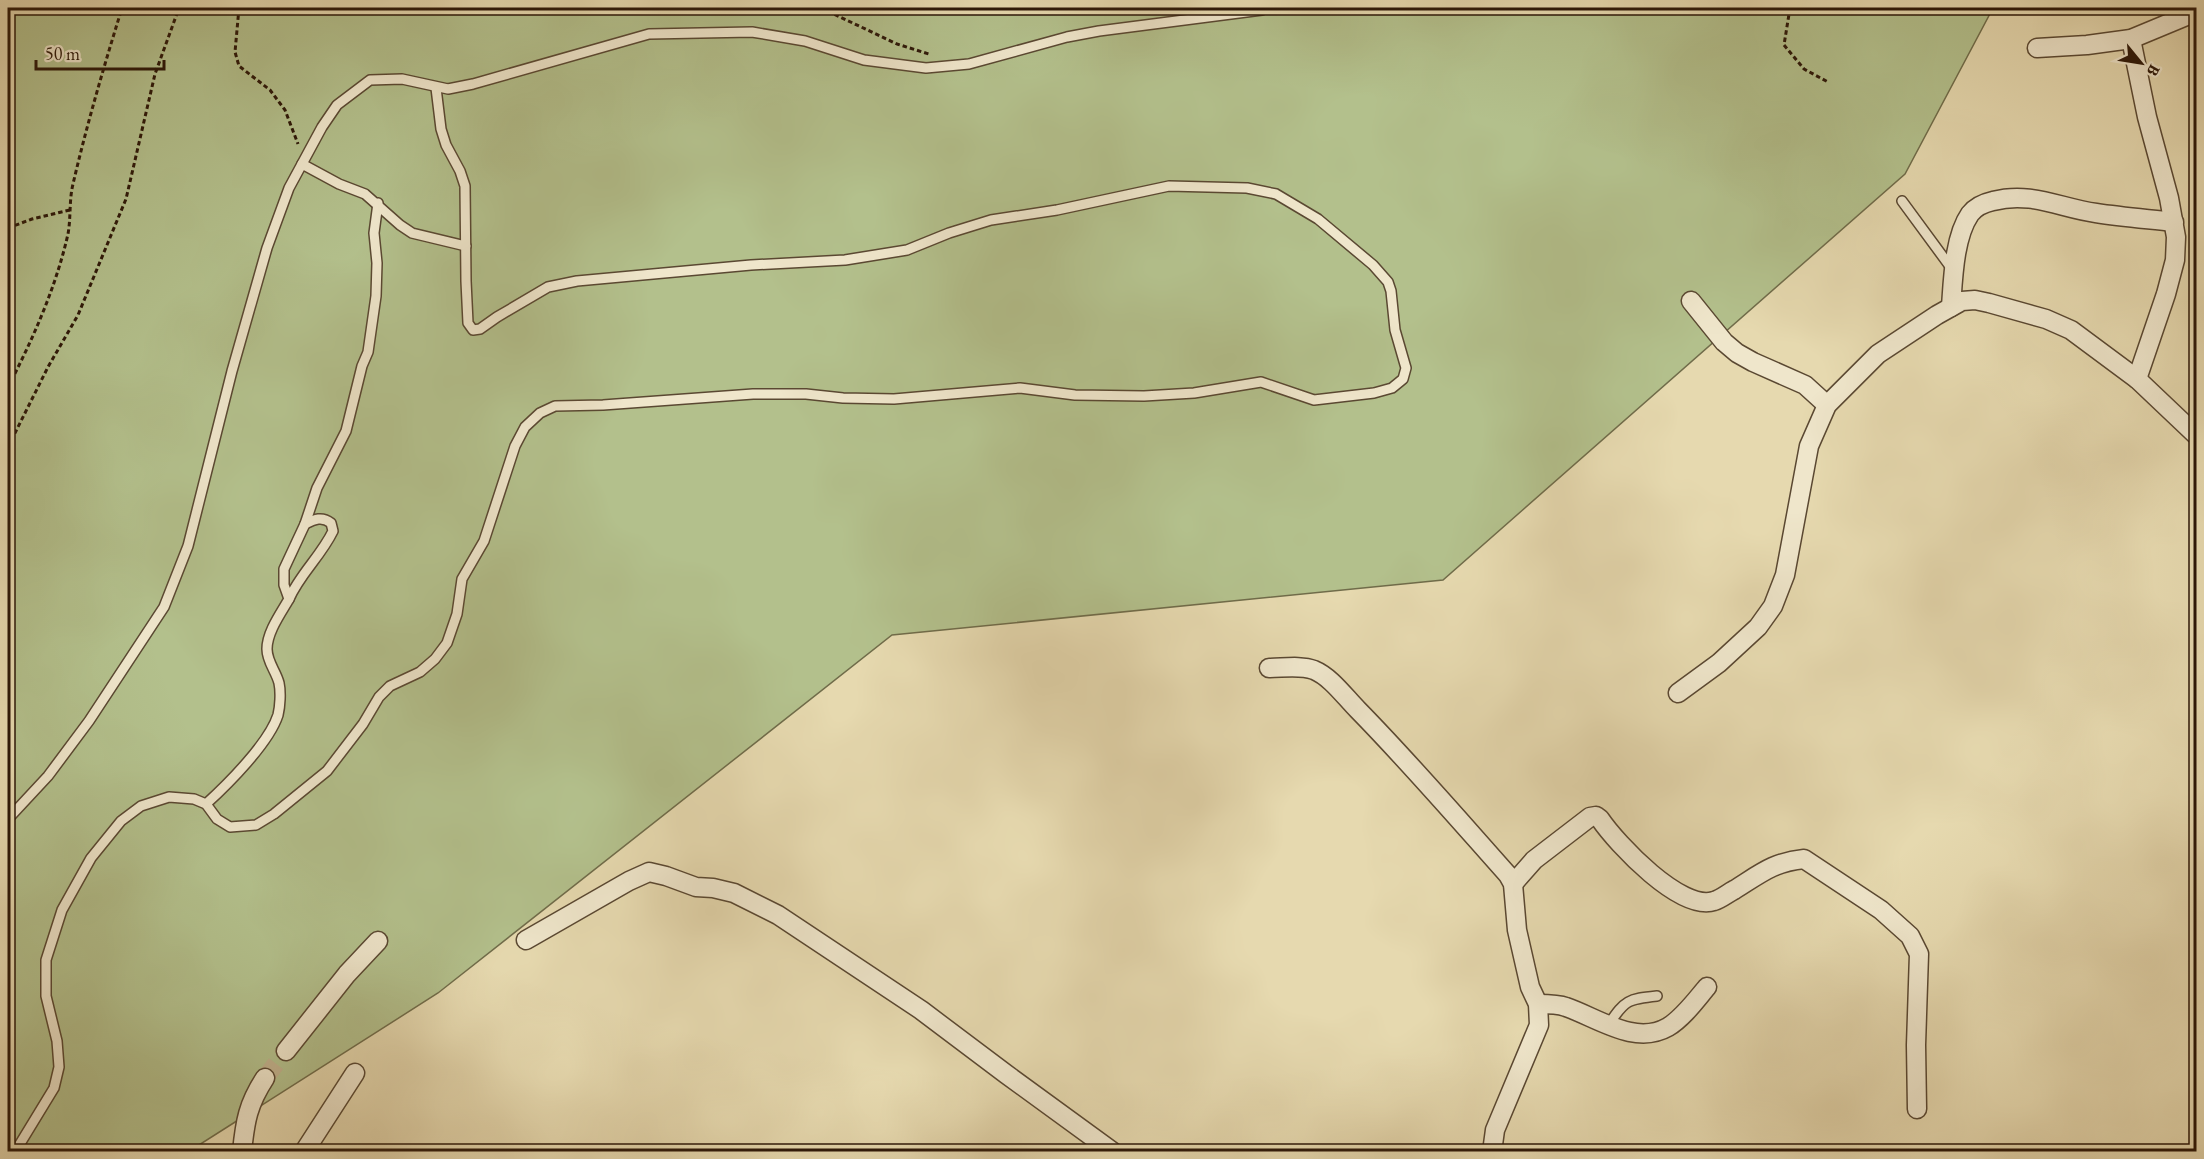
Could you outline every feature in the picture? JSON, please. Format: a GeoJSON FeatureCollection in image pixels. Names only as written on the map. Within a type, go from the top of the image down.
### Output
{"type":"FeatureCollection","features":[{"type":"Feature","properties":{"kind":"street"},"geometry":{"type":"LineString","coordinates":[[2037,48],[2131,39],[2196,12]]}},
{"type":"Feature","properties":{"kind":"street"},"geometry":{"type":"LineString","coordinates":[[2131,39],[2146,117],[2169,198],[2176,237],[2175,260],[2166,294],[2137,379]]}},
{"type":"Feature","properties":{"kind":"street"},"geometry":{"type":"LineString","coordinates":[[1951,307],[1954,271],[1963,229],[1971,213],[1981,204],[2006,198],[2027,197],[2094,213],[2174,222]]}},
{"type":"Feature","properties":{"kind":"street"},"geometry":{"type":"LineString","coordinates":[[1678,693],[1727,656],[1758,627],[1773,606],[1785,575],[1809,446],[1827,405],[1878,354],[1962,301],[1975,300],[2046,319],[2078,335],[2137,379],[2196,435]]}},
{"type":"Feature","properties":{"kind":"street"},"geometry":{"type":"LineString","coordinates":[[1691,301],[1730,347],[1753,362],[1806,385],[1827,405]]}},
{"type":"Feature","properties":{"kind":"street"},"geometry":{"type":"LineString","coordinates":[[1269,668],[1307,668],[1326,678],[1457,817],[1514,884],[1517,930],[1530,987],[1539,1004],[1539,1025],[1495,1130],[1492,1152]]}},
{"type":"Feature","properties":{"kind":"street"},"geometry":{"type":"LineString","coordinates":[[1514,884],[1534,860],[1590,817],[1596,816],[1624,850],[1657,879],[1701,903],[1715,901],[1779,862],[1804,859],[1881,910],[1910,936],[1919,954],[1916,1045],[1917,1109]]}},
{"type":"Feature","properties":{"kind":"street"},"geometry":{"type":"LineString","coordinates":[[526,939],[649,872],[696,887],[734,893],[778,915],[921,1010],[1113,1152]]}},
{"type":"Feature","properties":{"kind":"street"},"geometry":{"type":"LineString","coordinates":[[286,1051],[347,974],[378,941]]}},
{"type":"Feature","properties":{"kind":"street"},"geometry":{"type":"LineString","coordinates":[[1539,1004],[1563,1006],[1628,1032],[1647,1034],[1668,1027],[1683,1015],[1707,987]]}},
{"type":"Feature","properties":{"kind":"street"},"geometry":{"type":"LineString","coordinates":[[304,1152],[355,1073]]}},
{"type":"Feature","properties":{"kind":"street"},"geometry":{"type":"LineString","coordinates":[[242,1152],[245,1124],[253,1096],[266,1078]]}},
{"type":"Feature","properties":{"kind":"lane"},"geometry":{"type":"LineString","coordinates":[[8,819],[48,776],[89,721],[164,607],[188,546],[232,371],[267,248],[289,188],[337,105],[370,80],[402,79],[448,89],[649,34],[752,32],[805,41],[864,60],[926,68],[969,64],[1088,33],[1262,10]]}},
{"type":"Feature","properties":{"kind":"lane"},"geometry":{"type":"LineString","coordinates":[[15,1152],[54,1088],[59,1066],[57,1041],[46,996],[46,960],[62,910],[92,858],[121,821],[141,806],[169,797],[194,799],[206,804],[217,819],[230,826],[256,825],[274,814],[327,771],[363,724],[379,697],[390,686],[420,672],[435,659],[447,643],[457,614],[462,579],[484,542],[515,446],[525,427],[540,413],[555,406],[603,405],[753,394],[806,394],[843,398],[894,399],[1020,388],[1075,395],[1144,396],[1194,393],[1261,382],[1314,400],[1374,393],[1392,388],[1403,379],[1406,368],[1395,330],[1388,282],[1373,264],[1318,219],[1276,194],[1247,188],[1169,186],[1057,210],[991,220],[949,233],[907,250],[845,260],[751,265],[577,281],[548,287],[496,317],[480,329],[473,330],[468,323],[465,186],[441,129],[436,88]]}},
{"type":"Feature","properties":{"kind":"lane"},"geometry":{"type":"LineString","coordinates":[[302,164],[339,184],[365,194],[378,203],[400,225],[412,232],[466,246]]}},
{"type":"Feature","properties":{"kind":"lane"},"geometry":{"type":"LineString","coordinates":[[1902,201],[1954,271]]}},
{"type":"Feature","properties":{"kind":"lane"},"geometry":{"type":"LineString","coordinates":[[289,599],[284,585],[284,569],[305,524],[317,488],[346,431],[362,366],[368,352],[376,297],[377,264],[374,233],[378,203]]}},
{"type":"Feature","properties":{"kind":"lane"},"geometry":{"type":"LineString","coordinates":[[206,804],[255,752],[272,729],[278,715],[279,684],[268,657],[267,647],[277,620],[294,587],[320,554],[333,531],[331,523],[326,519],[316,518],[305,524]]}},
{"type":"Feature","properties":{"kind":"lane"},"geometry":{"type":"LineString","coordinates":[[1610,1024],[1622,1004],[1637,998],[1657,996]]}},
{"type":"Feature","properties":{"kind":"path"},"geometry":{"type":"LineString","coordinates":[[8,387],[31,339],[51,288],[68,233],[72,188],[77,167],[122,8]]}},
{"type":"Feature","properties":{"kind":"path"},"geometry":{"type":"LineString","coordinates":[[8,447],[48,367],[78,315],[126,199],[155,74],[179,8]]}},
{"type":"Feature","properties":{"kind":"path"},"geometry":{"type":"LineString","coordinates":[[238,8],[235,51],[239,66],[270,90],[285,110],[302,164]]}},
{"type":"Feature","properties":{"kind":"path"},"geometry":{"type":"LineString","coordinates":[[821,8],[897,44],[935,56]]}},
{"type":"Feature","properties":{"kind":"path"},"geometry":{"type":"LineString","coordinates":[[1790,8],[1784,45],[1804,69],[1827,82]]}},
{"type":"Feature","properties":{"kind":"path"},"geometry":{"type":"LineString","coordinates":[[8,228],[32,219],[70,210]]}},
{"type":"Feature","properties":{"kind":"green space"},"geometry":{"type":"Polygon","coordinates":[[[8,8],[1993,8],[1905,174],[1443,580],[892,635],[438,993],[188,1152],[8,1151],[8,8]]]}},
{"type":"Feature","properties":{"kind":"tunnel"},"geometry":{"type":"LineString","coordinates":[[265,1078],[286,1051]]}}]}
